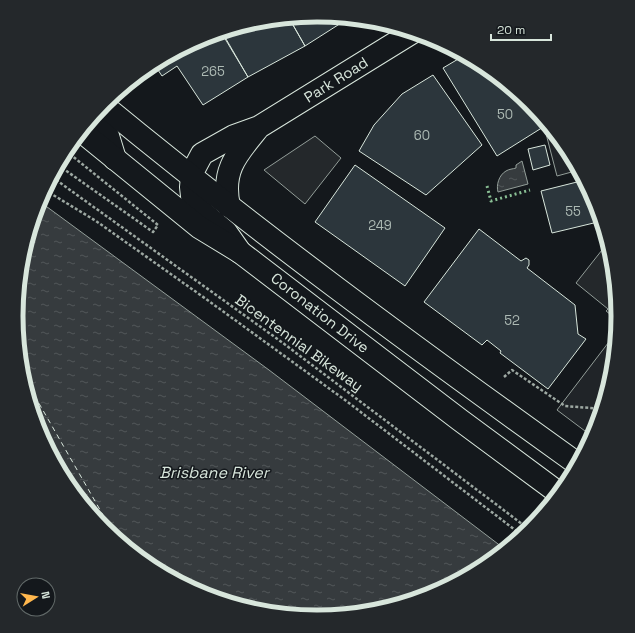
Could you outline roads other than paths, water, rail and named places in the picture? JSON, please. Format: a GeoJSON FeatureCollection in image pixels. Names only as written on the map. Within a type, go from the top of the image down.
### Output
{"type":"FeatureCollection","features":[{"type":"Feature","properties":{"kind":"main road","name":"Park Road"},"geometry":{"type":"LineString","coordinates":[[240,252],[226,232],[194,202],[191,187],[192,177],[194,169],[202,154],[234,136],[259,128],[406,36]]}},
{"type":"Feature","properties":{"kind":"main road","name":"Coronation Drive"},"geometry":{"type":"LineString","coordinates":[[106,112],[442,366],[575,461]]}},
{"type":"Feature","properties":{"kind":"main road"},"geometry":{"type":"LineString","coordinates":[[103,115],[115,159]]}},
{"type":"Feature","properties":{"kind":"main road","name":"Park Road"},"geometry":{"type":"LineString","coordinates":[[229,206],[227,189],[229,172],[237,154],[259,128]]}},
{"type":"Feature","properties":{"kind":"main road","name":"Coronation Drive"},"geometry":{"type":"LineString","coordinates":[[86,135],[199,227],[240,252],[460,420],[555,490]]}},
{"type":"Feature","properties":{"kind":"water"},"geometry":{"type":"Polygon","coordinates":[[[522,161],[528,184],[498,192],[498,183],[502,175],[507,170],[516,168],[516,165],[522,161]]]}},
{"type":"Feature","properties":{"kind":"water","name":"Brisbane River"},"geometry":{"type":"Polygon","coordinates":[[[45,205],[269,370],[501,546],[465,572],[430,589],[394,601],[375,605],[318,611],[260,605],[241,601],[205,589],[170,572],[138,550],[109,525],[96,511],[62,464],[45,429],[33,393],[24,336],[24,297],[33,240],[45,205]]]}}]}
